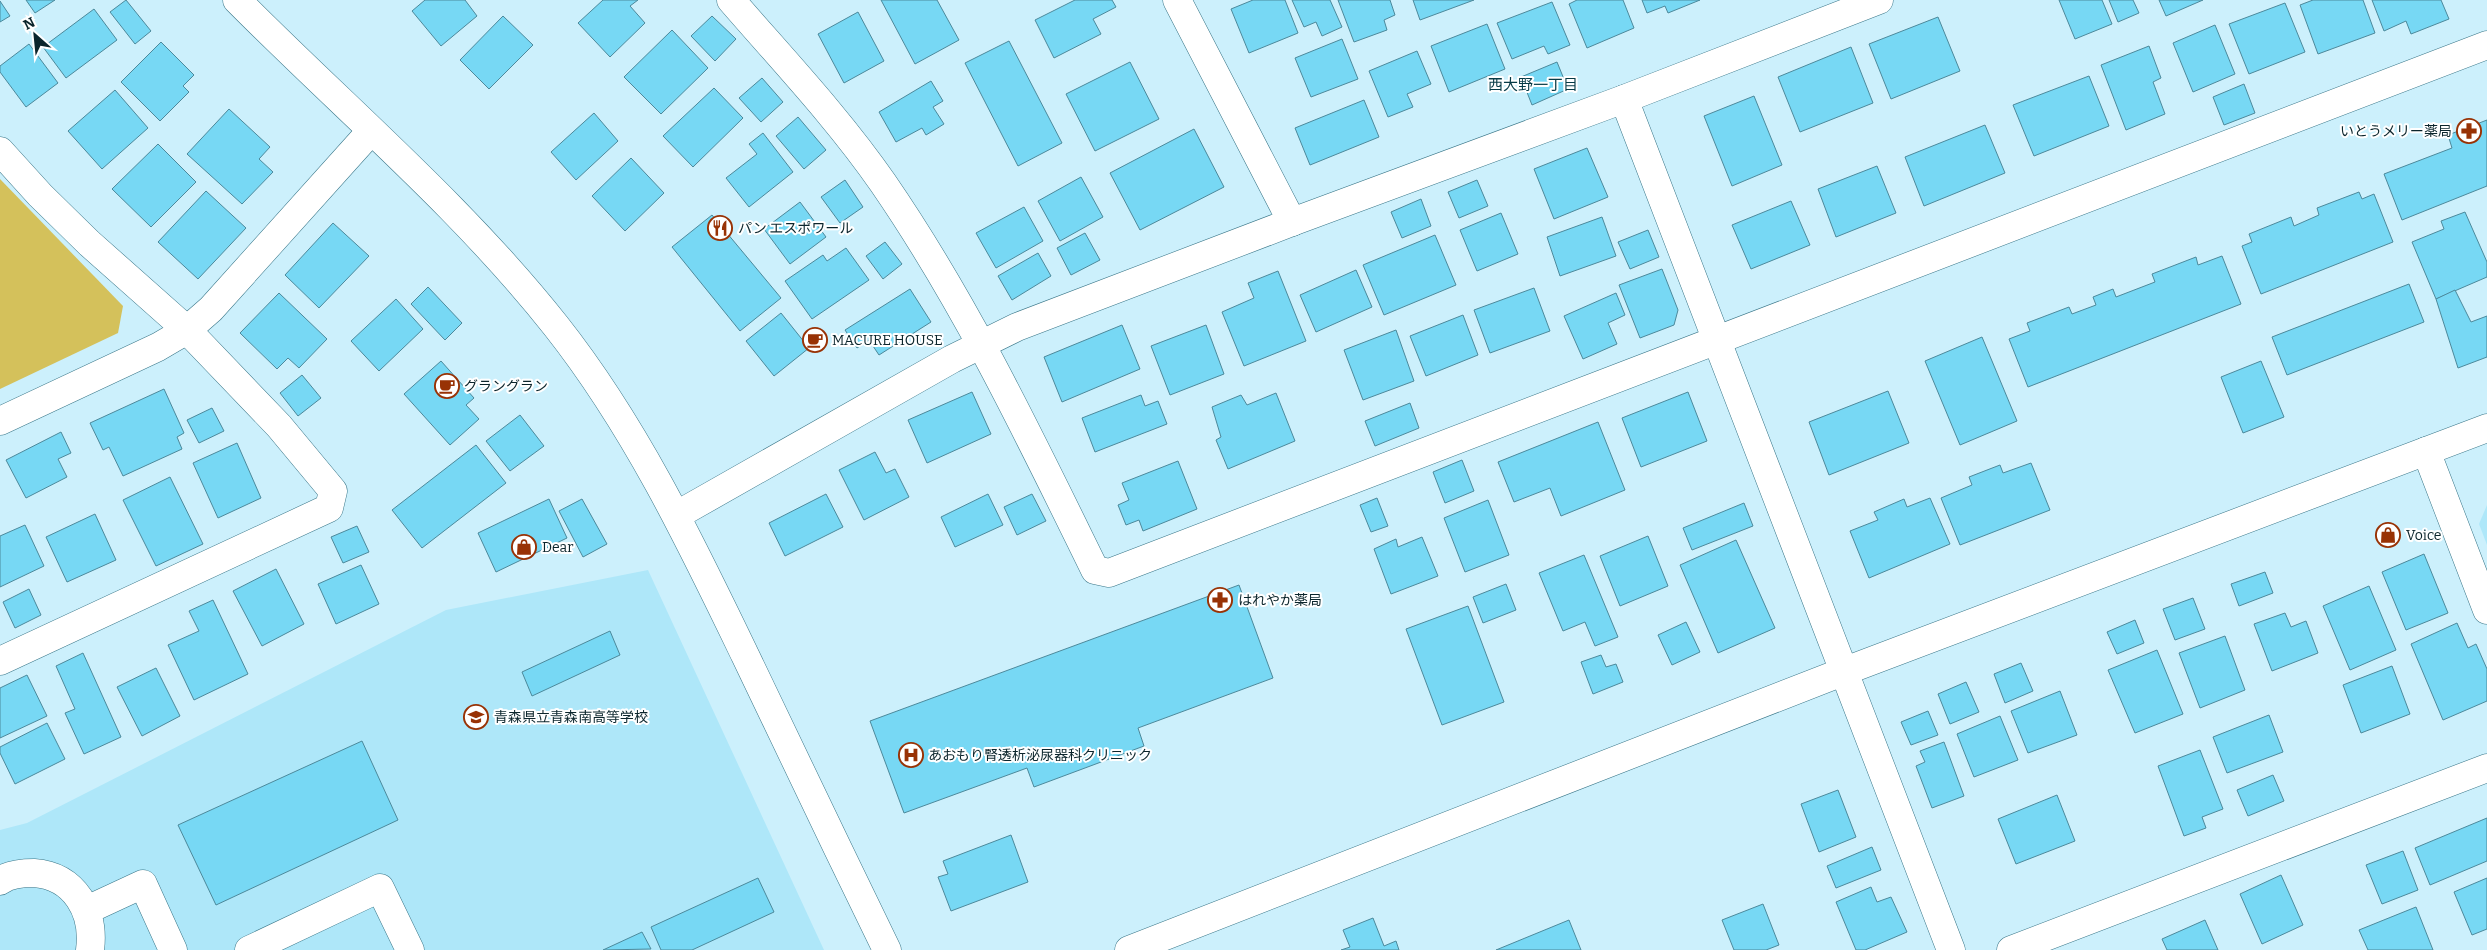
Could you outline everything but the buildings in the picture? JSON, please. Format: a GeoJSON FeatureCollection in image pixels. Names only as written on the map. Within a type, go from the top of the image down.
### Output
{"type":"FeatureCollection","features":[{"type":"Feature","properties":{"kind":"street"},"geometry":{"type":"LineString","coordinates":[[237,0],[412,169],[503,264],[556,326],[596,381],[637,444],[677,515],[887,950]]}},
{"type":"Feature","properties":{"kind":"street"},"geometry":{"type":"LineString","coordinates":[[730,0],[817,100],[882,182],[933,259],[1008,393],[1095,570],[1109,573],[1718,341],[2487,44]]}},
{"type":"Feature","properties":{"kind":"street"},"geometry":{"type":"LineString","coordinates":[[1177,0],[1292,222]]}},
{"type":"Feature","properties":{"kind":"street"},"geometry":{"type":"LineString","coordinates":[[677,515],[981,343],[1017,327],[1292,222],[1624,99],[1879,0]]}},
{"type":"Feature","properties":{"kind":"street"},"geometry":{"type":"LineString","coordinates":[[1624,99],[1952,950]]}},
{"type":"Feature","properties":{"kind":"street"},"geometry":{"type":"LineString","coordinates":[[0,421],[158,347],[187,330],[211,309],[372,131]]}},
{"type":"Feature","properties":{"kind":"street"},"geometry":{"type":"LineString","coordinates":[[0,151],[40,195],[89,244],[187,330],[279,426],[333,491],[329,508],[0,661]]}},
{"type":"Feature","properties":{"kind":"street"},"geometry":{"type":"LineString","coordinates":[[1129,950],[1846,672],[2487,428]]}},
{"type":"Feature","properties":{"kind":"street"},"geometry":{"type":"LineString","coordinates":[[2426,451],[2481,576],[2487,610]]}},
{"type":"Feature","properties":{"kind":"street"},"geometry":{"type":"LineString","coordinates":[[2011,950],[2487,768]]}},
{"type":"Feature","properties":{"kind":"street"},"geometry":{"type":"LineString","coordinates":[[1,876],[23,873],[43,874],[62,881],[77,894],[87,910],[92,930],[90,950]]}},
{"type":"Feature","properties":{"kind":"street"},"geometry":{"type":"LineString","coordinates":[[87,910],[143,884],[173,950]]}},
{"type":"Feature","properties":{"kind":"street"},"geometry":{"type":"LineString","coordinates":[[249,950],[380,888],[410,950]]}},
{"type":"Feature","properties":{"kind":"shaded area"},"geometry":{"type":"Polygon","coordinates":[[[0,179],[123,306],[118,333],[0,389],[0,179]]]}},
{"type":"Feature","properties":{"kind":"shaded area"},"geometry":{"type":"Polygon","coordinates":[[[2487,505],[2487,545],[2479,524],[2487,505]]]}},
{"type":"Feature","properties":{"kind":"shaded area","name":"青森県立青森南高等学校"},"geometry":{"type":"Polygon","coordinates":[[[648,570],[824,950],[0,950],[0,830],[27,823],[446,610],[648,570]]]}},
{"type":"Feature","properties":{"kind":"place","name":"いとうメリー薬局"},"geometry":{"type":"Point","coordinates":[2469,131]}},
{"type":"Feature","properties":{"kind":"place","name":"パン エスポワール"},"geometry":{"type":"Point","coordinates":[720,228]}},
{"type":"Feature","properties":{"kind":"place","name":"MACURE HOUSE"},"geometry":{"type":"Point","coordinates":[815,340]}},
{"type":"Feature","properties":{"kind":"place","name":"グラングラン"},"geometry":{"type":"Point","coordinates":[447,386]}},
{"type":"Feature","properties":{"kind":"place","name":"Voice"},"geometry":{"type":"Point","coordinates":[2388,535]}},
{"type":"Feature","properties":{"kind":"place","name":"Dear"},"geometry":{"type":"Point","coordinates":[524,547]}},
{"type":"Feature","properties":{"kind":"place","name":"はれやか薬局"},"geometry":{"type":"Point","coordinates":[1220,600]}},
{"type":"Feature","properties":{"kind":"place","name":"青森県立青森南高等学校"},"geometry":{"type":"Point","coordinates":[476,717]}},
{"type":"Feature","properties":{"kind":"place","name":"あおもり腎透析泌尿器科クリニック"},"geometry":{"type":"Point","coordinates":[911,755]}},
{"type":"Feature","properties":{"kind":"district","name":"西大野一丁目"},"geometry":{"type":"Point","coordinates":[1533,85]}}]}
